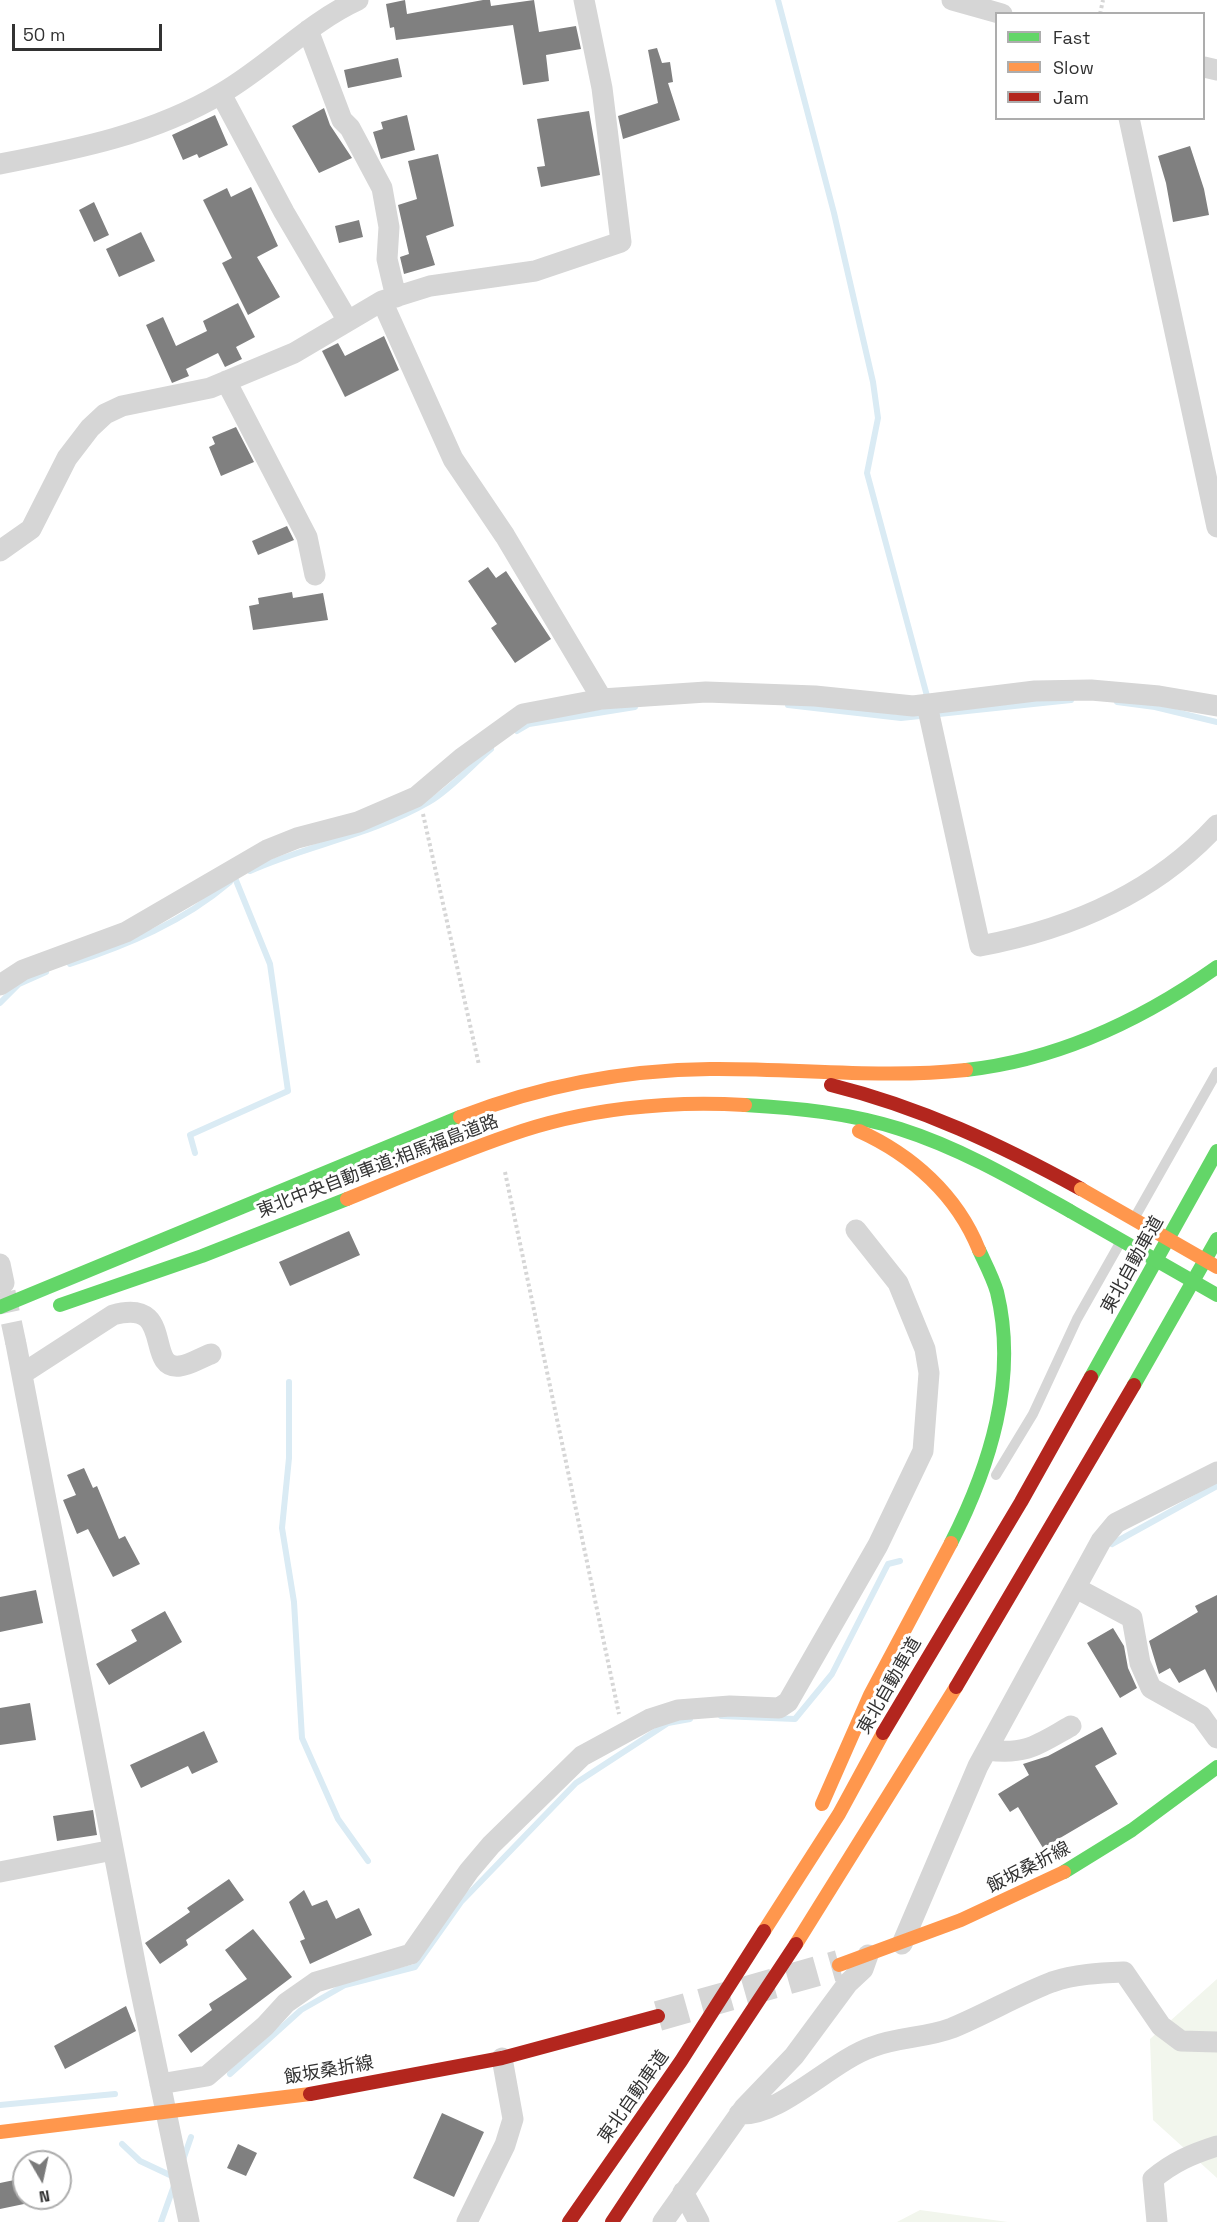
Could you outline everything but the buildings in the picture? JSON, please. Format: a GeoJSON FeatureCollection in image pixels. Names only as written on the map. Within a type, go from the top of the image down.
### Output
{"type":"FeatureCollection","features":[{"type":"Feature","properties":{"kind":"main road"},"geometry":{"type":"LineString","coordinates":[[765,1071],[931,1073],[1019,1062],[1104,1035],[1148,1013],[1217,967]]}},
{"type":"Feature","properties":{"kind":"main road","name":"東北中央自動車道;相馬福島道路"},"geometry":{"type":"LineString","coordinates":[[0,1306],[200,1222],[496,1104],[546,1089],[622,1075],[700,1069],[765,1071]]}},
{"type":"Feature","properties":{"kind":"main road"},"geometry":{"type":"LineString","coordinates":[[765,1071],[850,1090],[939,1118],[1017,1154],[1217,1267]]}},
{"type":"Feature","properties":{"kind":"main road","name":"東北中央自動車道;相馬福島道路"},"geometry":{"type":"LineString","coordinates":[[51,1309],[202,1256],[512,1134],[551,1122],[637,1106],[686,1102],[782,1107]]}},
{"type":"Feature","properties":{"kind":"main road"},"geometry":{"type":"LineString","coordinates":[[782,1107],[839,1123],[868,1135],[919,1167],[944,1193],[965,1220],[986,1260],[996,1286],[1004,1320],[1007,1357],[1003,1394],[987,1464],[954,1541],[877,1682],[818,1812]]}},
{"type":"Feature","properties":{"kind":"main road"},"geometry":{"type":"LineString","coordinates":[[782,1107],[858,1119],[908,1132],[984,1163],[1217,1295]]}},
{"type":"Feature","properties":{"kind":"main road","name":"東北自動車道"},"geometry":{"type":"LineString","coordinates":[[569,2222],[681,2061],[839,1814],[886,1727],[1021,1502],[1217,1151]]}},
{"type":"Feature","properties":{"kind":"main road"},"geometry":{"type":"LineString","coordinates":[[612,2222],[710,2079],[865,1837],[1028,1569],[1217,1239]]}},
{"type":"Feature","properties":{"kind":"main road"},"geometry":{"type":"LineString","coordinates":[[1204,1306],[1217,1286]]}},
{"type":"Feature","properties":{"kind":"main road"},"geometry":{"type":"LineString","coordinates":[[865,1837],[959,1706],[1105,1462]]}},
{"type":"Feature","properties":{"kind":"main road","name":"飯坂桑折線"},"geometry":{"type":"LineString","coordinates":[[839,1965],[961,1922],[1010,1900],[1080,1863],[1140,1824],[1217,1767]]}},
{"type":"Feature","properties":{"kind":"main road"},"geometry":{"type":"LineString","coordinates":[[764,1932],[808,1834]]}},
{"type":"Feature","properties":{"kind":"main road","name":"飯坂桑折線"},"geometry":{"type":"LineString","coordinates":[[0,2132],[308,2094],[502,2058],[658,2016]]}},
{"type":"Feature","properties":{"kind":"street"},"geometry":{"type":"LineString","coordinates":[[0,164],[141,132],[221,94],[271,60],[328,15],[358,0]]}},
{"type":"Feature","properties":{"kind":"street"},"geometry":{"type":"LineString","coordinates":[[0,551],[31,529],[67,458],[90,428],[105,414],[142,400],[196,392],[226,381],[294,353],[389,299],[430,286],[535,271],[621,242],[602,88],[584,0]]}},
{"type":"Feature","properties":{"kind":"street"},"geometry":{"type":"LineString","coordinates":[[952,0],[995,12]]}},
{"type":"Feature","properties":{"kind":"street"},"geometry":{"type":"LineString","coordinates":[[308,30],[342,120],[350,128],[382,188],[389,227],[387,259],[389,299],[453,459],[505,536],[602,699]]}},
{"type":"Feature","properties":{"kind":"street"},"geometry":{"type":"LineString","coordinates":[[221,94],[284,212],[348,321]]}},
{"type":"Feature","properties":{"kind":"street"},"geometry":{"type":"LineString","coordinates":[[1129,120],[1217,527]]}},
{"type":"Feature","properties":{"kind":"street"},"geometry":{"type":"LineString","coordinates":[[226,381],[307,537],[315,575]]}},
{"type":"Feature","properties":{"kind":"street"},"geometry":{"type":"LineString","coordinates":[[0,985],[23,970],[126,932],[267,850],[297,838],[358,822],[416,797],[462,758],[523,714],[602,699],[706,692],[815,696],[913,706],[929,712],[1035,691],[1090,690],[1159,696],[1217,706]]}},
{"type":"Feature","properties":{"kind":"street"},"geometry":{"type":"LineString","coordinates":[[929,712],[980,946],[1024,938],[1086,917],[1121,900],[1159,878],[1217,825]]}},
{"type":"Feature","properties":{"kind":"street"},"geometry":{"type":"LineString","coordinates":[[160,2084],[207,2076],[265,2026],[286,2003],[315,1982],[411,1954],[469,1871],[491,1845],[582,1756],[650,1719],[678,1710],[730,1706],[778,1708],[788,1702],[878,1545],[923,1451],[929,1373],[925,1349],[898,1283],[856,1230]]}},
{"type":"Feature","properties":{"kind":"street"},"geometry":{"type":"LineString","coordinates":[[22,1374],[113,1315],[128,1311],[141,1312],[148,1318],[162,1356],[168,1363],[179,1367],[212,1354]]}},
{"type":"Feature","properties":{"kind":"street"},"geometry":{"type":"LineString","coordinates":[[16,1344],[112,1850],[189,2222]]}},
{"type":"Feature","properties":{"kind":"street"},"geometry":{"type":"LineString","coordinates":[[902,1944],[987,1750],[1101,1541],[1116,1523],[1217,1472]]}},
{"type":"Feature","properties":{"kind":"street"},"geometry":{"type":"LineString","coordinates":[[1076,1588],[1131,1618],[1140,1663],[1151,1688],[1201,1716],[1217,1738]]}},
{"type":"Feature","properties":{"kind":"street"},"geometry":{"type":"LineString","coordinates":[[987,1750],[1013,1753],[1029,1750],[1071,1726]]}},
{"type":"Feature","properties":{"kind":"street"},"geometry":{"type":"LineString","coordinates":[[0,1872],[112,1850]]}},
{"type":"Feature","properties":{"kind":"street"},"geometry":{"type":"LineString","coordinates":[[663,2222],[739,2114],[794,2056],[848,1983],[863,1969],[868,1955]]}},
{"type":"Feature","properties":{"kind":"street"},"geometry":{"type":"LineString","coordinates":[[739,2114],[754,2115],[770,2109],[811,2081],[871,2047],[950,2029],[1053,1982],[1090,1974],[1124,1972],[1161,2026],[1181,2042],[1217,2042]]}},
{"type":"Feature","properties":{"kind":"street"},"geometry":{"type":"LineString","coordinates":[[467,2222],[505,2145],[513,2120],[502,2058]]}},
{"type":"Feature","properties":{"kind":"street"},"geometry":{"type":"LineString","coordinates":[[1157,2222],[1153,2179],[1168,2166],[1189,2155],[1217,2146]]}},
{"type":"Feature","properties":{"kind":"street"},"geometry":{"type":"LineString","coordinates":[[683,2192],[699,2222]]}},
{"type":"Feature","properties":{"kind":"lane"},"geometry":{"type":"LineString","coordinates":[[954,1541],[1033,1414],[1077,1319],[1217,1072]]}},
{"type":"Feature","properties":{"kind":"path"},"geometry":{"type":"LineString","coordinates":[[425,819],[479,1065]]}},
{"type":"Feature","properties":{"kind":"path"},"geometry":{"type":"LineString","coordinates":[[504,1172],[623,1733]]}},
{"type":"Feature","properties":{"kind":"shaded area"},"geometry":{"type":"Polygon","coordinates":[[[1217,1979],[1217,2178],[1153,2120],[1150,2039],[1217,1979]]]}},
{"type":"Feature","properties":{"kind":"shaded area"},"geometry":{"type":"Polygon","coordinates":[[[920,2210],[1008,2222],[897,2222],[920,2210]]]}},
{"type":"Feature","properties":{"kind":"waterway"},"geometry":{"type":"LineString","coordinates":[[778,0],[834,213],[873,382],[878,418],[867,473],[927,696]]}},
{"type":"Feature","properties":{"kind":"waterway"},"geometry":{"type":"LineString","coordinates":[[788,705],[901,718],[1071,700]]}},
{"type":"Feature","properties":{"kind":"waterway"},"geometry":{"type":"LineString","coordinates":[[1117,702],[1155,707],[1217,722]]}},
{"type":"Feature","properties":{"kind":"waterway"},"geometry":{"type":"LineString","coordinates":[[517,731],[529,724],[635,707]]}},
{"type":"Feature","properties":{"kind":"waterway"},"geometry":{"type":"LineString","coordinates":[[250,871],[385,823],[429,802],[445,791],[491,749]]}},
{"type":"Feature","properties":{"kind":"waterway"},"geometry":{"type":"LineString","coordinates":[[195,1153],[190,1135],[288,1091],[270,964],[235,878]]}},
{"type":"Feature","properties":{"kind":"waterway"},"geometry":{"type":"LineString","coordinates":[[70,964],[113,949],[174,921],[230,882]]}},
{"type":"Feature","properties":{"kind":"waterway"},"geometry":{"type":"LineString","coordinates":[[0,1003],[19,984],[46,972]]}},
{"type":"Feature","properties":{"kind":"waterway"},"geometry":{"type":"LineString","coordinates":[[289,1382],[289,1458],[282,1528],[294,1602],[302,1738],[338,1819],[368,1861]]}},
{"type":"Feature","properties":{"kind":"waterway"},"geometry":{"type":"LineString","coordinates":[[1112,1544],[1217,1486]]}},
{"type":"Feature","properties":{"kind":"waterway"},"geometry":{"type":"LineString","coordinates":[[721,1716],[795,1719],[832,1674],[888,1564],[900,1561]]}},
{"type":"Feature","properties":{"kind":"waterway"},"geometry":{"type":"LineString","coordinates":[[230,2074],[301,2010],[345,1985],[415,1967],[461,1902],[576,1783],[668,1723],[690,1719]]}},
{"type":"Feature","properties":{"kind":"waterway"},"geometry":{"type":"LineString","coordinates":[[0,2105],[115,2094]]}},
{"type":"Feature","properties":{"kind":"waterway"},"geometry":{"type":"LineString","coordinates":[[183,2160],[191,2137]]}},
{"type":"Feature","properties":{"kind":"waterway"},"geometry":{"type":"LineString","coordinates":[[122,2144],[140,2161],[174,2177]]}},
{"type":"Feature","properties":{"kind":"waterway"},"geometry":{"type":"LineString","coordinates":[[161,2222],[175,2183]]}},
{"type":"Feature","properties":{"kind":"tunnel"},"geometry":{"type":"LineString","coordinates":[[5,1292],[16,1344]]}},
{"type":"Feature","properties":{"kind":"tunnel"},"geometry":{"type":"LineString","coordinates":[[658,2016],[839,1965]]}},
{"type":"Feature","properties":{"kind":"traffic: fast"},"geometry":{"type":"LineString","coordinates":[[966,1070],[1033,1057],[1098,1035],[1159,1004],[1217,967]]}},
{"type":"Feature","properties":{"kind":"traffic: fast"},"geometry":{"type":"LineString","coordinates":[[745,1105],[823,1112],[900,1129],[966,1155],[1070,1211]]}},
{"type":"Feature","properties":{"kind":"traffic: fast"},"geometry":{"type":"LineString","coordinates":[[0,1307],[460,1117]]}},
{"type":"Feature","properties":{"kind":"traffic: fast"},"geometry":{"type":"LineString","coordinates":[[1091,1377],[1217,1151]]}},
{"type":"Feature","properties":{"kind":"traffic: fast"},"geometry":{"type":"LineString","coordinates":[[60,1305],[202,1256],[347,1199]]}},
{"type":"Feature","properties":{"kind":"traffic: fast"},"geometry":{"type":"LineString","coordinates":[[1070,1211],[1217,1295]]}},
{"type":"Feature","properties":{"kind":"traffic: fast"},"geometry":{"type":"LineString","coordinates":[[1134,1385],[1217,1239]]}},
{"type":"Feature","properties":{"kind":"traffic: fast"},"geometry":{"type":"LineString","coordinates":[[951,1543],[978,1484],[988,1453],[1002,1389],[1003,1325],[997,1292],[979,1250]]}},
{"type":"Feature","properties":{"kind":"traffic: fast"},"geometry":{"type":"LineString","coordinates":[[1064,1872],[1132,1830],[1217,1767]]}},
{"type":"Feature","properties":{"kind":"traffic: slow"},"geometry":{"type":"LineString","coordinates":[[460,1117],[552,1088],[614,1076],[678,1070],[742,1069],[902,1074],[966,1070]]}},
{"type":"Feature","properties":{"kind":"traffic: slow"},"geometry":{"type":"LineString","coordinates":[[347,1199],[489,1142],[567,1119],[656,1105],[745,1105]]}},
{"type":"Feature","properties":{"kind":"traffic: slow"},"geometry":{"type":"LineString","coordinates":[[859,1131],[897,1152],[931,1179],[958,1212],[979,1250]]}},
{"type":"Feature","properties":{"kind":"traffic: slow"},"geometry":{"type":"LineString","coordinates":[[1081,1189],[1217,1267]]}},
{"type":"Feature","properties":{"kind":"traffic: slow"},"geometry":{"type":"LineString","coordinates":[[822,1804],[870,1695],[951,1543]]}},
{"type":"Feature","properties":{"kind":"traffic: slow"},"geometry":{"type":"LineString","coordinates":[[796,1944],[956,1687]]}},
{"type":"Feature","properties":{"kind":"traffic: slow"},"geometry":{"type":"LineString","coordinates":[[764,1931],[839,1814],[883,1733]]}},
{"type":"Feature","properties":{"kind":"traffic: slow"},"geometry":{"type":"LineString","coordinates":[[839,1965],[961,1920],[1064,1872]]}},
{"type":"Feature","properties":{"kind":"traffic: slow"},"geometry":{"type":"LineString","coordinates":[[0,2132],[310,2094]]}},
{"type":"Feature","properties":{"kind":"traffic: jam"},"geometry":{"type":"LineString","coordinates":[[831,1085],[928,1116],[1021,1157],[1081,1189]]}},
{"type":"Feature","properties":{"kind":"traffic: jam"},"geometry":{"type":"LineString","coordinates":[[883,1733],[1021,1502],[1091,1377]]}},
{"type":"Feature","properties":{"kind":"traffic: jam"},"geometry":{"type":"LineString","coordinates":[[956,1687],[1134,1385]]}},
{"type":"Feature","properties":{"kind":"traffic: jam"},"geometry":{"type":"LineString","coordinates":[[569,2222],[681,2061],[764,1931]]}},
{"type":"Feature","properties":{"kind":"traffic: jam"},"geometry":{"type":"LineString","coordinates":[[612,2222],[796,1944]]}},
{"type":"Feature","properties":{"kind":"traffic: jam"},"geometry":{"type":"LineString","coordinates":[[310,2094],[502,2058],[658,2016]]}}]}
